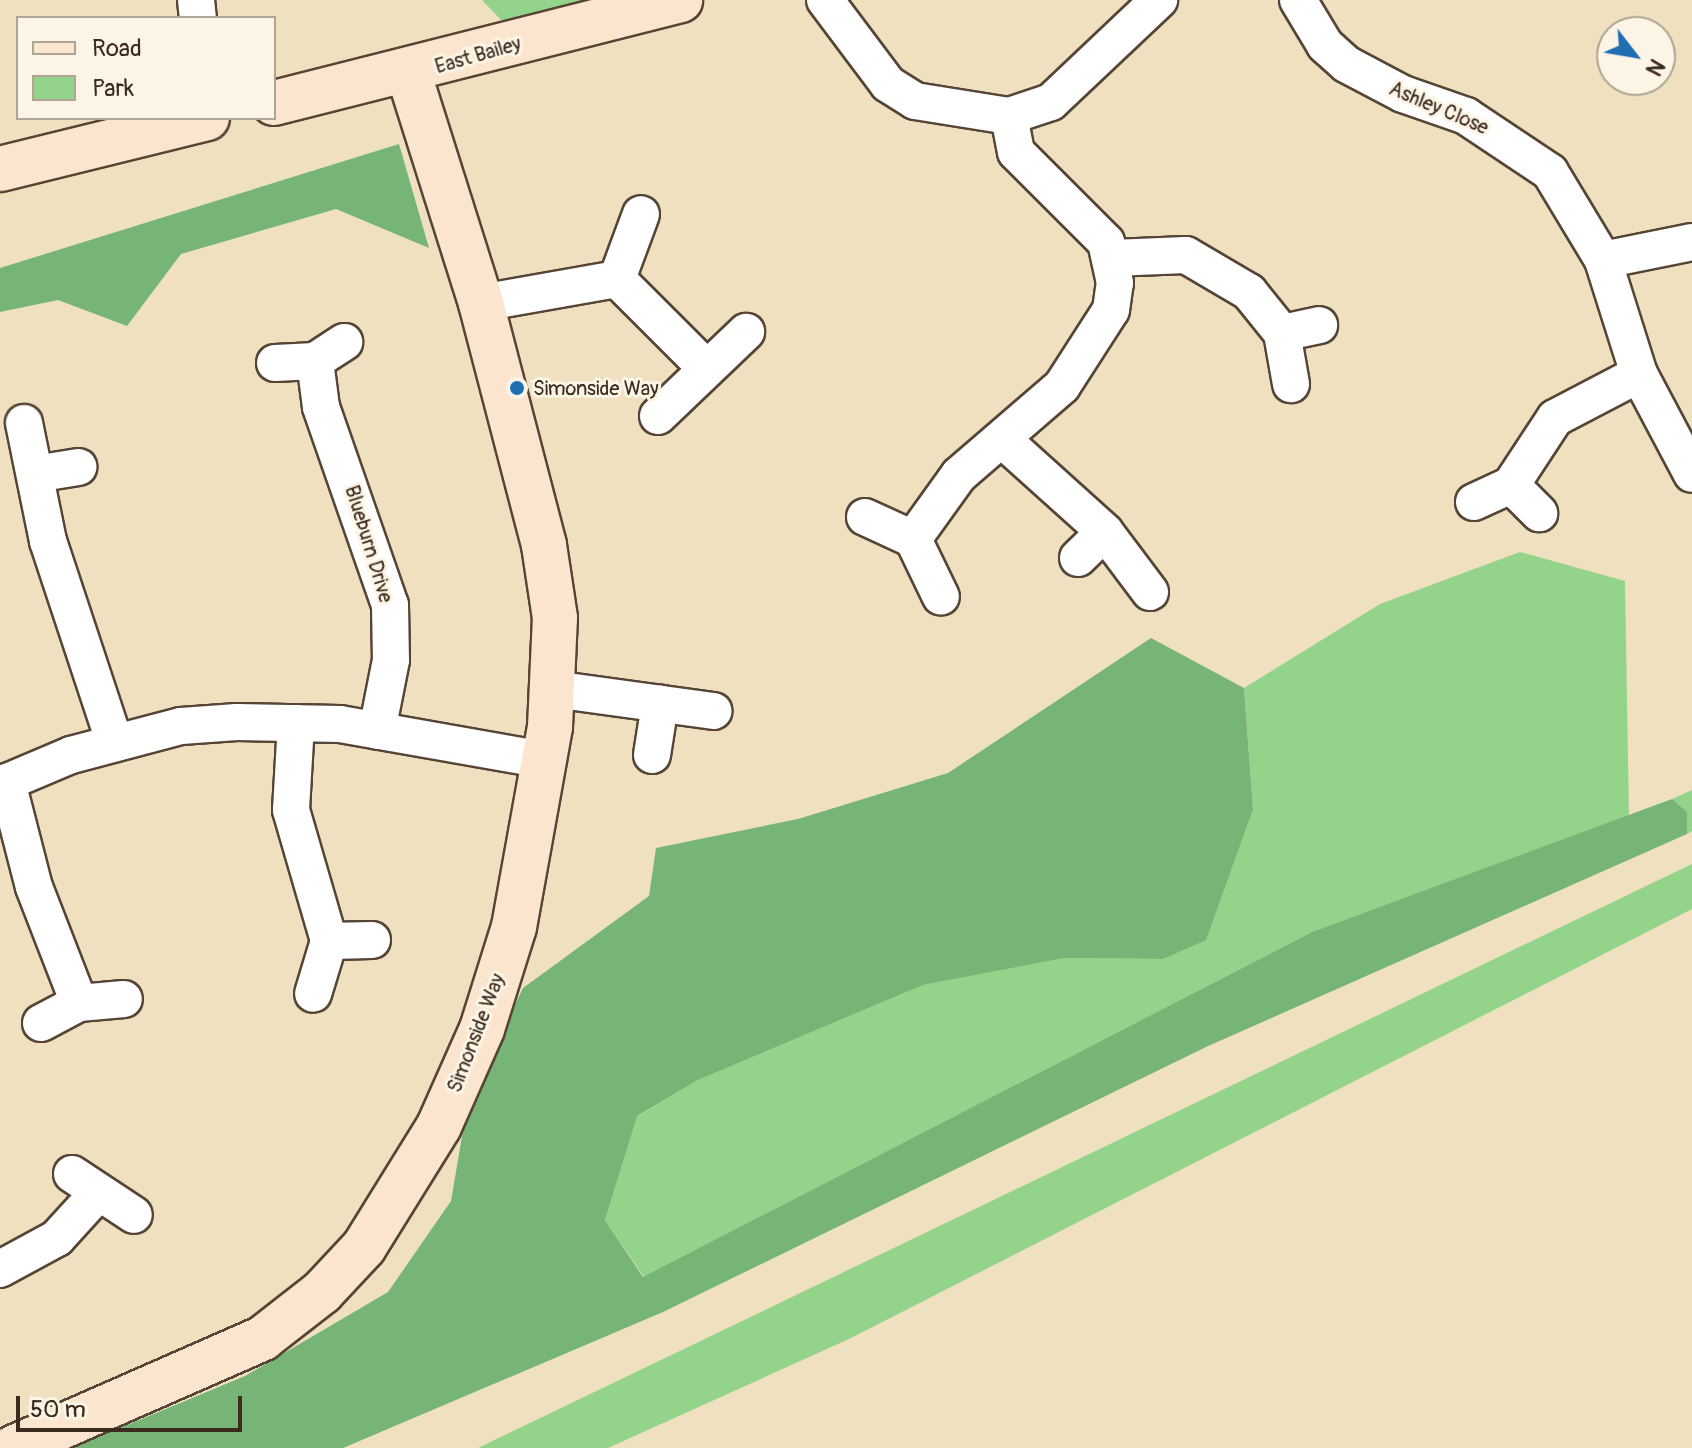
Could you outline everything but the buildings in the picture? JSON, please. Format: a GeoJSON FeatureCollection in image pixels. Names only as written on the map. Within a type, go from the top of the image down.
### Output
{"type":"FeatureCollection","features":[{"type":"Feature","properties":{"kind":"street","name":"East Bailey"},"geometry":{"type":"LineString","coordinates":[[276,103],[409,74],[680,0]]}},
{"type":"Feature","properties":{"kind":"street"},"geometry":{"type":"LineString","coordinates":[[825,0],[888,84],[915,101],[1009,116],[1051,102],[1159,0]]}},
{"type":"Feature","properties":{"kind":"street","name":"Ashley Close"},"geometry":{"type":"LineString","coordinates":[[1298,0],[1325,45],[1346,64],[1466,116],[1550,172],[1603,260],[1639,374],[1692,474]]}},
{"type":"Feature","properties":{"kind":"street","name":"Simonside Way"},"geometry":{"type":"LineString","coordinates":[[13,1448],[263,1338],[364,1247],[439,1126],[482,1029],[514,927],[545,760],[553,689],[555,618],[544,545],[481,303],[409,74]]}},
{"type":"Feature","properties":{"kind":"street"},"geometry":{"type":"LineString","coordinates":[[913,539],[959,475],[1003,440],[1082,362],[1111,310],[1112,258],[1095,224],[1016,152],[1009,116]]}},
{"type":"Feature","properties":{"kind":"street"},"geometry":{"type":"LineString","coordinates":[[0,169],[199,120]]}},
{"type":"Feature","properties":{"kind":"street"},"geometry":{"type":"LineString","coordinates":[[617,279],[641,214]]}},
{"type":"Feature","properties":{"kind":"street"},"geometry":{"type":"LineString","coordinates":[[1603,260],[1692,242]]}},
{"type":"Feature","properties":{"kind":"street"},"geometry":{"type":"LineString","coordinates":[[1112,258],[1165,251],[1207,263],[1249,292],[1282,333],[1291,384]]}},
{"type":"Feature","properties":{"kind":"street"},"geometry":{"type":"LineString","coordinates":[[481,303],[617,279]]}},
{"type":"Feature","properties":{"kind":"street"},"geometry":{"type":"LineString","coordinates":[[617,279],[707,369]]}},
{"type":"Feature","properties":{"kind":"street"},"geometry":{"type":"LineString","coordinates":[[1282,333],[1319,325]]}},
{"type":"Feature","properties":{"kind":"street"},"geometry":{"type":"LineString","coordinates":[[658,416],[746,332]]}},
{"type":"Feature","properties":{"kind":"street","name":"Blueburn Drive"},"geometry":{"type":"LineString","coordinates":[[275,363],[329,352],[321,407],[390,605],[391,660],[377,731]]}},
{"type":"Feature","properties":{"kind":"street"},"geometry":{"type":"LineString","coordinates":[[1474,502],[1511,485],[1555,418],[1639,374]]}},
{"type":"Feature","properties":{"kind":"street"},"geometry":{"type":"LineString","coordinates":[[24,423],[48,541],[115,743]]}},
{"type":"Feature","properties":{"kind":"street"},"geometry":{"type":"LineString","coordinates":[[1003,440],[1105,532],[1150,592]]}},
{"type":"Feature","properties":{"kind":"street"},"geometry":{"type":"LineString","coordinates":[[35,474],[78,467]]}},
{"type":"Feature","properties":{"kind":"street"},"geometry":{"type":"LineString","coordinates":[[1511,485],[1539,513]]}},
{"type":"Feature","properties":{"kind":"street"},"geometry":{"type":"LineString","coordinates":[[865,517],[913,539],[941,597]]}},
{"type":"Feature","properties":{"kind":"street"},"geometry":{"type":"LineString","coordinates":[[1078,558],[1105,532]]}},
{"type":"Feature","properties":{"kind":"street"},"geometry":{"type":"LineString","coordinates":[[553,689],[713,711]]}},
{"type":"Feature","properties":{"kind":"street"},"geometry":{"type":"LineString","coordinates":[[652,755],[660,704]]}},
{"type":"Feature","properties":{"kind":"street"},"geometry":{"type":"LineString","coordinates":[[296,723],[291,810],[329,941],[313,994]]}},
{"type":"Feature","properties":{"kind":"street"},"geometry":{"type":"LineString","coordinates":[[79,1003],[34,887],[4,783],[115,743],[181,726],[296,723],[377,731],[545,760]]}},
{"type":"Feature","properties":{"kind":"street"},"geometry":{"type":"LineString","coordinates":[[329,941],[372,940]]}},
{"type":"Feature","properties":{"kind":"street"},"geometry":{"type":"LineString","coordinates":[[41,1023],[79,1003],[124,999]]}},
{"type":"Feature","properties":{"kind":"street"},"geometry":{"type":"LineString","coordinates":[[0,1269],[57,1238],[86,1183],[134,1215]]}},
{"type":"Feature","properties":{"kind":"green space"},"geometry":{"type":"Polygon","coordinates":[[[482,0],[582,0],[584,3],[505,24],[482,0]]]}},
{"type":"Feature","properties":{"kind":"green space"},"geometry":{"type":"Polygon","coordinates":[[[399,144],[429,248],[336,209],[181,254],[127,326],[58,300],[0,312],[0,268],[399,144]]]}},
{"type":"Feature","properties":{"kind":"green space"},"geometry":{"type":"Polygon","coordinates":[[[1520,552],[1625,581],[1629,817],[1312,932],[644,1277],[605,1220],[636,1117],[698,1080],[923,985],[1065,958],[1163,959],[1253,809],[1244,688],[1380,604],[1520,552]]]}},
{"type":"Feature","properties":{"kind":"green space"},"geometry":{"type":"Polygon","coordinates":[[[1151,638],[1244,688],[1253,809],[1206,940],[1163,959],[1065,958],[923,985],[698,1080],[637,1116],[605,1220],[643,1277],[1312,932],[1672,799],[1687,812],[1687,834],[1206,1047],[663,1312],[343,1448],[72,1448],[245,1376],[388,1292],[451,1201],[468,1101],[523,988],[649,896],[656,848],[798,819],[948,773],[1151,638]]]}},
{"type":"Feature","properties":{"kind":"green space"},"geometry":{"type":"Polygon","coordinates":[[[1692,790],[1692,831],[1687,834],[1687,812],[1672,799],[1692,790]]]}},
{"type":"Feature","properties":{"kind":"green space"},"geometry":{"type":"Polygon","coordinates":[[[1692,864],[1692,909],[849,1339],[608,1448],[478,1448],[1692,864]]]}},
{"type":"Feature","properties":{"kind":"place","name":"Simonside Way"},"geometry":{"type":"Point","coordinates":[517,388]}}]}
